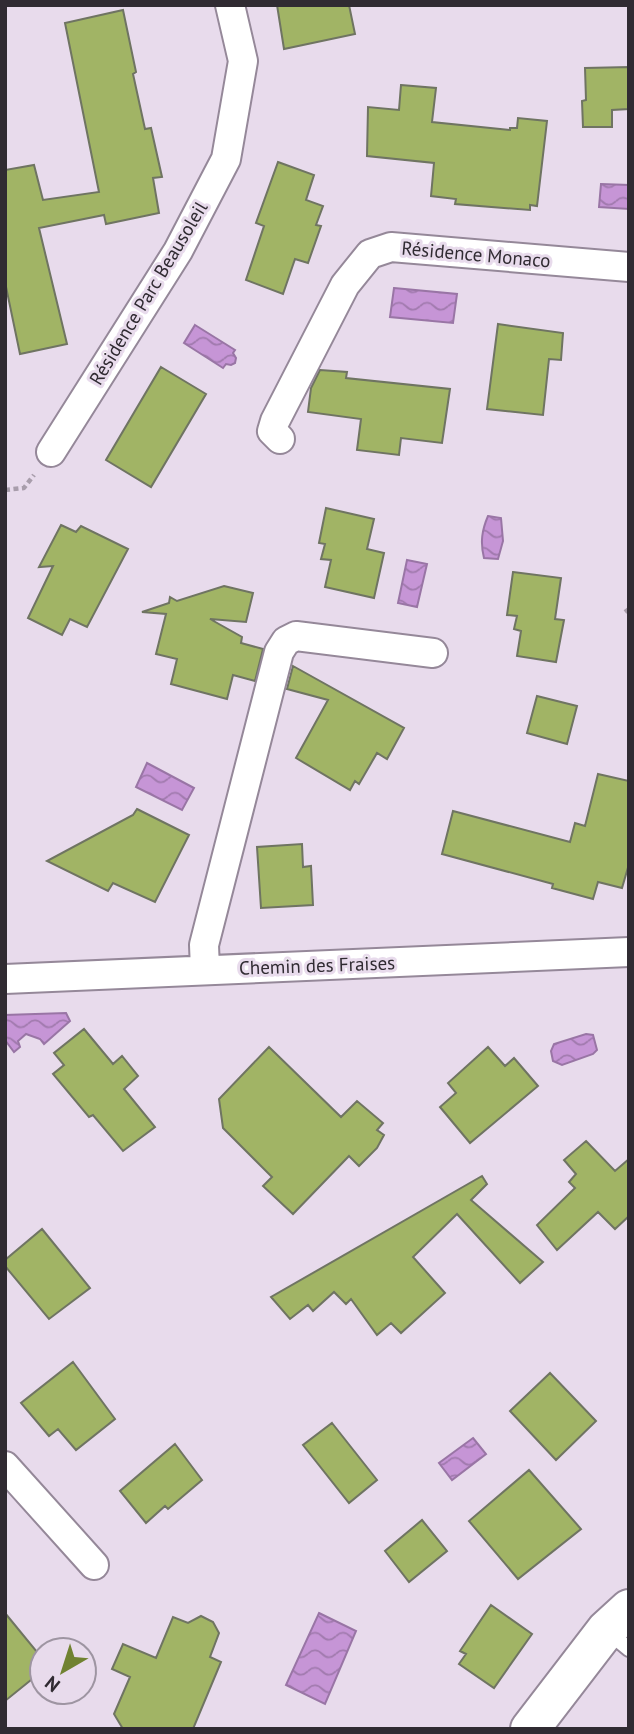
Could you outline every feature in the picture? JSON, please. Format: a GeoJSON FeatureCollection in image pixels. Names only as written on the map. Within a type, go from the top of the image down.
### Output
{"type":"FeatureCollection","features":[{"type":"Feature","properties":{"kind":"main road"},"geometry":{"type":"LineString","coordinates":[[530,1729],[621,1629]]}},
{"type":"Feature","properties":{"kind":"street","name":"Résidence Parc Beausoleil"},"geometry":{"type":"LineString","coordinates":[[51,452],[178,251],[226,159],[243,61],[230,5]]}},
{"type":"Feature","properties":{"kind":"street","name":"Résidence Monaco"},"geometry":{"type":"LineString","coordinates":[[280,439],[272,431],[275,421],[345,285],[370,254],[391,247],[629,267]]}},
{"type":"Feature","properties":{"kind":"street"},"geometry":{"type":"LineString","coordinates":[[205,970],[204,946],[279,652],[286,641],[296,636],[433,653]]}},
{"type":"Feature","properties":{"kind":"street","name":"Chemin des Fraises"},"geometry":{"type":"LineString","coordinates":[[5,978],[629,951]]}},
{"type":"Feature","properties":{"kind":"street"},"geometry":{"type":"LineString","coordinates":[[5,1466],[94,1565]]}},
{"type":"Feature","properties":{"kind":"water"},"geometry":{"type":"Polygon","coordinates":[[[601,184],[629,185],[629,209],[599,207],[601,184]]]}},
{"type":"Feature","properties":{"kind":"water"},"geometry":{"type":"Polygon","coordinates":[[[394,288],[457,294],[453,323],[390,317],[394,288]]]}},
{"type":"Feature","properties":{"kind":"water"},"geometry":{"type":"Polygon","coordinates":[[[195,325],[235,350],[235,363],[226,364],[223,368],[184,343],[195,325]]]}},
{"type":"Feature","properties":{"kind":"water"},"geometry":{"type":"Polygon","coordinates":[[[488,516],[501,518],[503,541],[498,559],[484,558],[482,536],[488,516]]]}},
{"type":"Feature","properties":{"kind":"water"},"geometry":{"type":"Polygon","coordinates":[[[407,560],[427,564],[417,607],[398,603],[407,560]]]}},
{"type":"Feature","properties":{"kind":"water"},"geometry":{"type":"Polygon","coordinates":[[[147,763],[194,788],[182,810],[136,787],[147,763]]]}},
{"type":"Feature","properties":{"kind":"water"},"geometry":{"type":"Polygon","coordinates":[[[66,1013],[70,1021],[44,1044],[40,1039],[26,1034],[18,1041],[20,1047],[14,1052],[5,1040],[5,1015],[66,1013]]]}},
{"type":"Feature","properties":{"kind":"water"},"geometry":{"type":"Polygon","coordinates":[[[586,1034],[593,1035],[597,1050],[593,1054],[562,1065],[553,1061],[551,1051],[554,1044],[586,1034]]]}},
{"type":"Feature","properties":{"kind":"water"},"geometry":{"type":"Polygon","coordinates":[[[473,1438],[486,1454],[452,1480],[439,1463],[473,1438]]]}},
{"type":"Feature","properties":{"kind":"water"},"geometry":{"type":"Polygon","coordinates":[[[319,1613],[356,1631],[325,1704],[286,1685],[319,1613]]]}},
{"type":"Feature","properties":{"kind":"building"},"geometry":{"type":"Polygon","coordinates":[[[277,5],[349,5],[355,34],[284,49],[277,5]]]}},
{"type":"Feature","properties":{"kind":"building"},"geometry":{"type":"Polygon","coordinates":[[[123,10],[145,129],[151,128],[162,177],[153,178],[159,213],[106,224],[104,215],[39,228],[67,344],[20,354],[5,282],[5,170],[34,165],[43,200],[99,192],[65,23],[123,10]]]}},
{"type":"Feature","properties":{"kind":"building"},"geometry":{"type":"Polygon","coordinates":[[[629,67],[629,109],[612,110],[612,127],[583,127],[585,68],[629,67]]]}},
{"type":"Feature","properties":{"kind":"building"},"geometry":{"type":"Polygon","coordinates":[[[401,85],[436,88],[432,122],[510,130],[517,128],[518,118],[547,121],[537,206],[530,205],[530,210],[455,204],[456,199],[431,196],[434,163],[367,156],[368,107],[399,110],[401,85]]]}},
{"type":"Feature","properties":{"kind":"building"},"geometry":{"type":"Polygon","coordinates":[[[278,162],[314,175],[306,200],[323,206],[316,225],[321,226],[308,263],[295,259],[283,294],[246,280],[264,226],[256,223],[278,162]]]}},
{"type":"Feature","properties":{"kind":"building"},"geometry":{"type":"Polygon","coordinates":[[[498,324],[563,333],[561,360],[549,359],[543,415],[487,409],[498,324]]]}},
{"type":"Feature","properties":{"kind":"building"},"geometry":{"type":"Polygon","coordinates":[[[161,367],[206,394],[151,487],[106,460],[161,367]]]}},
{"type":"Feature","properties":{"kind":"building"},"geometry":{"type":"Polygon","coordinates":[[[320,370],[347,372],[346,378],[450,389],[442,443],[401,438],[399,455],[357,450],[361,419],[308,412],[311,388],[320,370]]]}},
{"type":"Feature","properties":{"kind":"building"},"geometry":{"type":"Polygon","coordinates":[[[326,508],[374,519],[367,549],[384,553],[374,598],[325,587],[331,560],[321,559],[325,544],[319,543],[326,508]]]}},
{"type":"Feature","properties":{"kind":"building"},"geometry":{"type":"Polygon","coordinates":[[[61,525],[76,532],[81,526],[128,549],[87,627],[70,619],[62,635],[28,618],[53,566],[39,567],[61,525]]]}},
{"type":"Feature","properties":{"kind":"building"},"geometry":{"type":"Polygon","coordinates":[[[513,572],[561,578],[555,619],[564,620],[556,662],[517,656],[521,631],[514,629],[517,616],[507,615],[513,572]]]}},
{"type":"Feature","properties":{"kind":"building"},"geometry":{"type":"Polygon","coordinates":[[[224,586],[253,593],[246,622],[210,619],[242,637],[241,643],[263,649],[255,681],[233,675],[227,699],[171,684],[177,659],[156,654],[166,614],[142,612],[169,603],[170,597],[177,601],[224,586]]]}},
{"type":"Feature","properties":{"kind":"building"},"geometry":{"type":"Polygon","coordinates":[[[293,666],[404,728],[387,759],[377,753],[359,784],[355,781],[350,790],[296,758],[328,700],[287,689],[293,666]]]}},
{"type":"Feature","properties":{"kind":"building"},"geometry":{"type":"Polygon","coordinates":[[[537,696],[577,706],[567,744],[527,733],[537,696]]]}},
{"type":"Feature","properties":{"kind":"building"},"geometry":{"type":"Polygon","coordinates":[[[598,774],[629,781],[629,864],[622,888],[598,882],[593,899],[552,888],[553,884],[442,854],[453,811],[570,842],[575,823],[585,826],[598,774]]]}},
{"type":"Feature","properties":{"kind":"building"},"geometry":{"type":"Polygon","coordinates":[[[137,809],[189,835],[155,902],[113,883],[108,891],[47,861],[133,815],[137,809]]]}},
{"type":"Feature","properties":{"kind":"building"},"geometry":{"type":"Polygon","coordinates":[[[302,844],[303,867],[311,866],[313,905],[261,908],[257,847],[302,844]]]}},
{"type":"Feature","properties":{"kind":"building"},"geometry":{"type":"Polygon","coordinates":[[[84,1029],[113,1064],[122,1056],[138,1076],[124,1089],[155,1127],[123,1151],[93,1115],[89,1117],[53,1074],[64,1065],[54,1053],[84,1029]]]}},
{"type":"Feature","properties":{"kind":"building"},"geometry":{"type":"Polygon","coordinates":[[[269,1047],[341,1117],[357,1101],[383,1123],[377,1130],[384,1135],[377,1148],[359,1166],[349,1156],[293,1214],[263,1186],[272,1177],[223,1128],[219,1099],[269,1047]]]}},
{"type":"Feature","properties":{"kind":"building"},"geometry":{"type":"Polygon","coordinates":[[[488,1047],[505,1066],[514,1058],[538,1086],[470,1143],[440,1107],[456,1093],[448,1083],[488,1047]]]}},
{"type":"Feature","properties":{"kind":"building"},"geometry":{"type":"Polygon","coordinates":[[[586,1141],[615,1171],[629,1159],[629,1216],[615,1229],[598,1212],[557,1250],[537,1225],[575,1188],[569,1182],[576,1174],[564,1160],[586,1141]]]}},
{"type":"Feature","properties":{"kind":"building"},"geometry":{"type":"Polygon","coordinates":[[[482,1176],[487,1184],[471,1200],[543,1262],[520,1283],[457,1214],[413,1257],[445,1293],[401,1333],[391,1323],[377,1335],[351,1299],[346,1304],[334,1292],[313,1311],[308,1305],[290,1319],[271,1297],[482,1176]]]}},
{"type":"Feature","properties":{"kind":"building"},"geometry":{"type":"Polygon","coordinates":[[[42,1229],[90,1288],[49,1319],[5,1266],[5,1260],[42,1229]]]}},
{"type":"Feature","properties":{"kind":"building"},"geometry":{"type":"Polygon","coordinates":[[[73,1362],[115,1419],[76,1450],[58,1429],[49,1436],[21,1403],[73,1362]]]}},
{"type":"Feature","properties":{"kind":"building"},"geometry":{"type":"Polygon","coordinates":[[[550,1373],[596,1421],[556,1460],[510,1411],[550,1373]]]}},
{"type":"Feature","properties":{"kind":"building"},"geometry":{"type":"Polygon","coordinates":[[[332,1423],[377,1480],[349,1503],[303,1445],[332,1423]]]}},
{"type":"Feature","properties":{"kind":"building"},"geometry":{"type":"Polygon","coordinates":[[[175,1444],[202,1480],[168,1509],[165,1506],[146,1523],[120,1491],[175,1444]]]}},
{"type":"Feature","properties":{"kind":"building"},"geometry":{"type":"Polygon","coordinates":[[[529,1470],[581,1529],[518,1579],[469,1521],[529,1470]]]}},
{"type":"Feature","properties":{"kind":"building"},"geometry":{"type":"Polygon","coordinates":[[[422,1520],[447,1551],[409,1582],[385,1551],[422,1520]]]}},
{"type":"Feature","properties":{"kind":"building"},"geometry":{"type":"Polygon","coordinates":[[[491,1605],[532,1634],[494,1688],[459,1664],[466,1654],[460,1651],[491,1605]]]}},
{"type":"Feature","properties":{"kind":"building"},"geometry":{"type":"Polygon","coordinates":[[[5,1613],[28,1641],[28,1682],[5,1701],[5,1613]]]}},
{"type":"Feature","properties":{"kind":"building"},"geometry":{"type":"Polygon","coordinates":[[[201,1616],[213,1622],[219,1633],[210,1657],[221,1662],[193,1729],[123,1729],[114,1714],[130,1677],[112,1669],[123,1644],[156,1658],[173,1617],[188,1623],[201,1616]]]}}]}
